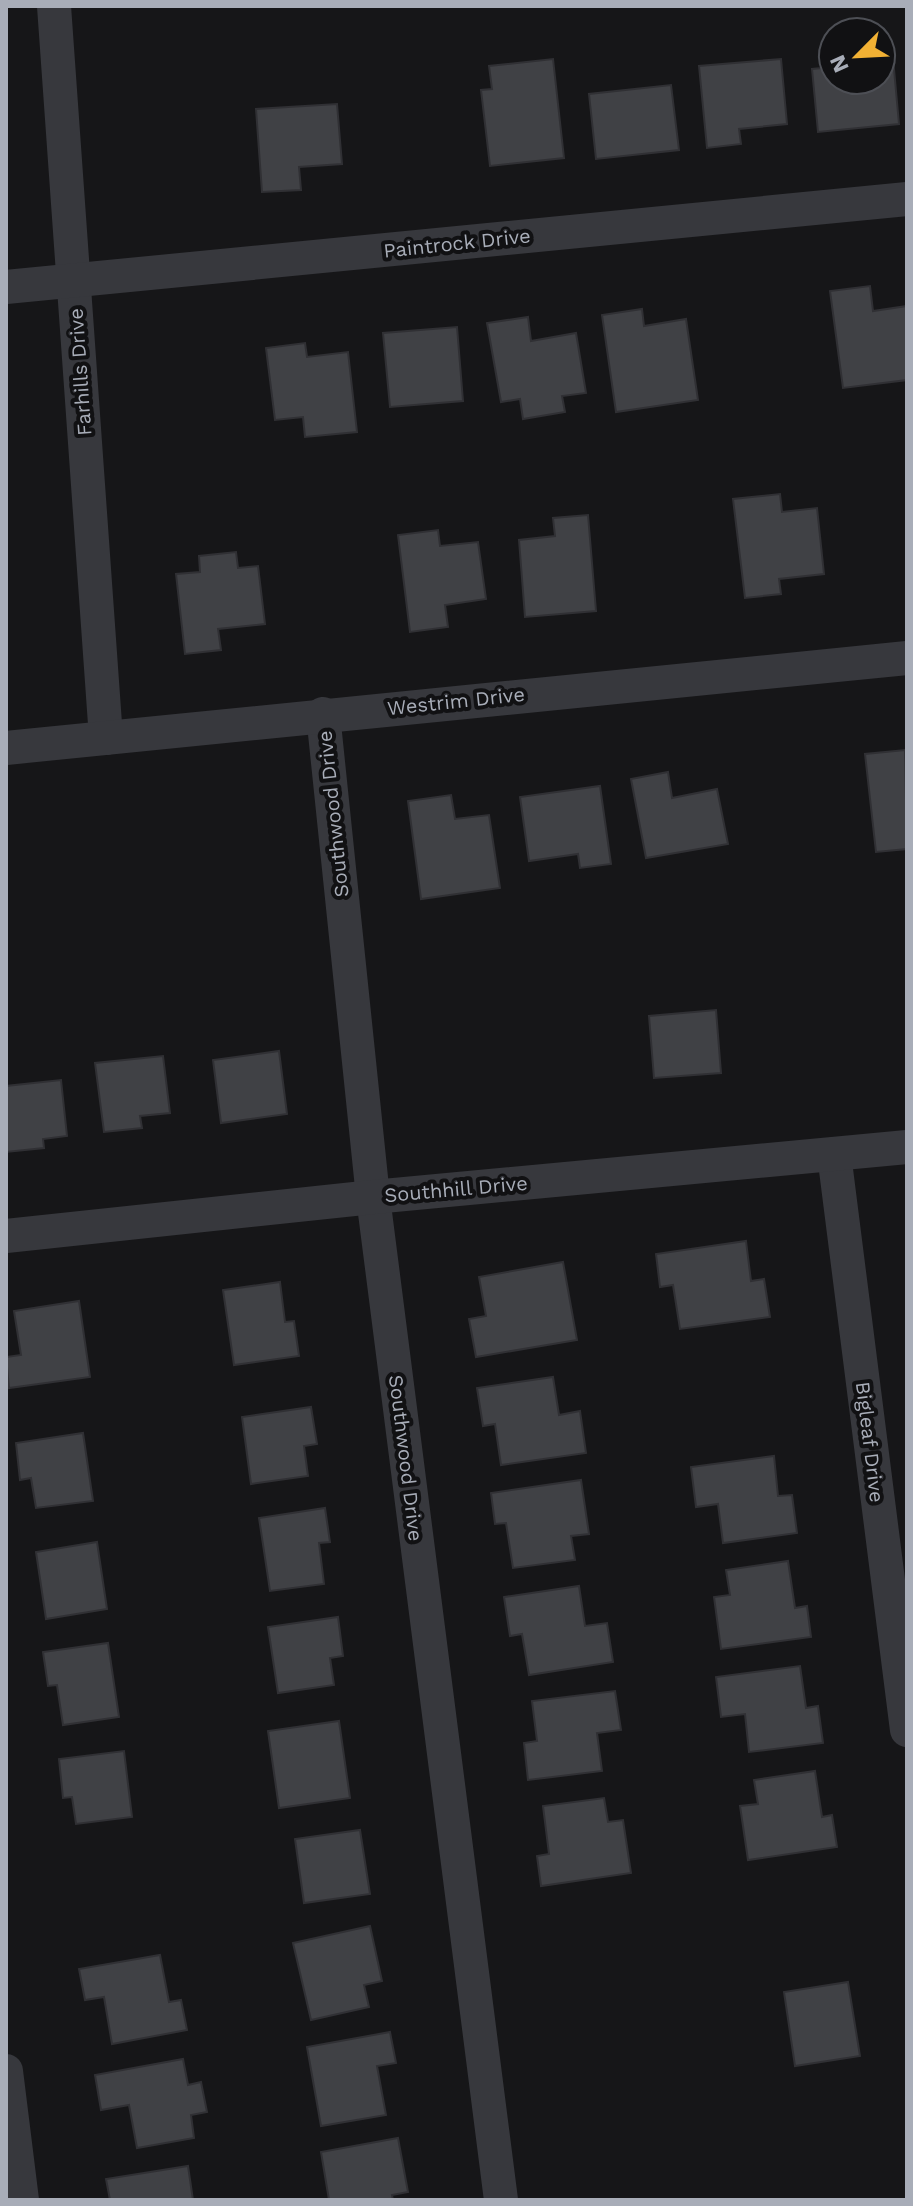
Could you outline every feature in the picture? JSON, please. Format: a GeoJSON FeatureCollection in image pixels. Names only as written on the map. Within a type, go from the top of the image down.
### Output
{"type":"FeatureCollection","features":[{"type":"Feature","properties":{"kind":"street","name":"Farhills Drive"},"geometry":{"type":"LineString","coordinates":[[54,6],[106,738]]}},
{"type":"Feature","properties":{"kind":"street","name":"Paintrock Drive"},"geometry":{"type":"LineString","coordinates":[[6,287],[907,199]]}},
{"type":"Feature","properties":{"kind":"street","name":"Westrim Drive"},"geometry":{"type":"LineString","coordinates":[[6,748],[907,658]]}},
{"type":"Feature","properties":{"kind":"street","name":"Southwood Drive"},"geometry":{"type":"LineString","coordinates":[[323,714],[373,1197],[501,2200]]}},
{"type":"Feature","properties":{"kind":"street","name":"Southhill Drive"},"geometry":{"type":"LineString","coordinates":[[6,1236],[373,1197],[907,1147]]}},
{"type":"Feature","properties":{"kind":"street","name":"Bigleaf Drive"},"geometry":{"type":"LineString","coordinates":[[834,1154],[906,1714]]}},
{"type":"Feature","properties":{"kind":"street"},"geometry":{"type":"LineString","coordinates":[[6,2071],[22,2200]]}},
{"type":"Feature","properties":{"kind":"building"},"geometry":{"type":"Polygon","coordinates":[[[553,59],[564,158],[490,166],[481,90],[492,89],[489,66],[553,59]]]}},
{"type":"Feature","properties":{"kind":"building"},"geometry":{"type":"Polygon","coordinates":[[[781,59],[787,124],[739,129],[741,144],[707,148],[699,66],[781,59]]]}},
{"type":"Feature","properties":{"kind":"building"},"geometry":{"type":"Polygon","coordinates":[[[812,69],[817,69],[817,96],[896,96],[899,124],[818,132],[812,69]]]}},
{"type":"Feature","properties":{"kind":"building"},"geometry":{"type":"Polygon","coordinates":[[[671,85],[679,150],[596,159],[589,94],[671,85]]]}},
{"type":"Feature","properties":{"kind":"building"},"geometry":{"type":"Polygon","coordinates":[[[337,104],[342,164],[299,167],[301,190],[262,192],[256,109],[337,104]]]}},
{"type":"Feature","properties":{"kind":"building"},"geometry":{"type":"Polygon","coordinates":[[[870,286],[873,311],[907,306],[907,380],[843,388],[830,291],[870,286]]]}},
{"type":"Feature","properties":{"kind":"building"},"geometry":{"type":"Polygon","coordinates":[[[642,309],[644,326],[686,319],[698,400],[616,412],[602,315],[642,309]]]}},
{"type":"Feature","properties":{"kind":"building"},"geometry":{"type":"Polygon","coordinates":[[[528,317],[531,341],[576,333],[586,393],[562,396],[565,412],[523,419],[520,399],[501,402],[487,323],[528,317]]]}},
{"type":"Feature","properties":{"kind":"building"},"geometry":{"type":"Polygon","coordinates":[[[457,327],[463,401],[390,407],[383,333],[457,327]]]}},
{"type":"Feature","properties":{"kind":"building"},"geometry":{"type":"Polygon","coordinates":[[[305,343],[307,357],[348,352],[357,432],[305,437],[303,417],[275,420],[266,348],[305,343]]]}},
{"type":"Feature","properties":{"kind":"building"},"geometry":{"type":"Polygon","coordinates":[[[780,494],[782,512],[817,508],[824,574],[779,579],[781,594],[745,598],[733,499],[780,494]]]}},
{"type":"Feature","properties":{"kind":"building"},"geometry":{"type":"Polygon","coordinates":[[[588,515],[596,611],[525,617],[519,540],[555,536],[553,518],[588,515]]]}},
{"type":"Feature","properties":{"kind":"building"},"geometry":{"type":"Polygon","coordinates":[[[438,530],[440,546],[478,542],[486,599],[445,605],[448,627],[410,632],[398,535],[438,530]]]}},
{"type":"Feature","properties":{"kind":"building"},"geometry":{"type":"Polygon","coordinates":[[[236,552],[238,568],[258,566],[265,624],[218,629],[221,650],[185,654],[176,574],[200,572],[199,556],[236,552]]]}},
{"type":"Feature","properties":{"kind":"building"},"geometry":{"type":"Polygon","coordinates":[[[905,750],[907,849],[876,852],[865,754],[905,750]]]}},
{"type":"Feature","properties":{"kind":"building"},"geometry":{"type":"Polygon","coordinates":[[[668,772],[672,798],[717,789],[728,844],[646,858],[631,779],[668,772]]]}},
{"type":"Feature","properties":{"kind":"building"},"geometry":{"type":"Polygon","coordinates":[[[600,786],[611,864],[580,868],[578,854],[529,861],[520,797],[600,786]]]}},
{"type":"Feature","properties":{"kind":"building"},"geometry":{"type":"Polygon","coordinates":[[[451,795],[455,819],[489,815],[500,888],[421,899],[408,801],[451,795]]]}},
{"type":"Feature","properties":{"kind":"building"},"geometry":{"type":"Polygon","coordinates":[[[716,1010],[721,1073],[654,1078],[649,1016],[716,1010]]]}},
{"type":"Feature","properties":{"kind":"building"},"geometry":{"type":"Polygon","coordinates":[[[279,1051],[287,1114],[221,1123],[213,1060],[279,1051]]]}},
{"type":"Feature","properties":{"kind":"building"},"geometry":{"type":"Polygon","coordinates":[[[163,1056],[170,1113],[140,1116],[142,1128],[104,1132],[95,1063],[163,1056]]]}},
{"type":"Feature","properties":{"kind":"building"},"geometry":{"type":"Polygon","coordinates":[[[61,1080],[67,1136],[43,1139],[44,1148],[6,1152],[6,1086],[61,1080]]]}},
{"type":"Feature","properties":{"kind":"building"},"geometry":{"type":"Polygon","coordinates":[[[746,1241],[751,1281],[764,1279],[770,1317],[680,1329],[673,1285],[660,1287],[656,1254],[746,1241]]]}},
{"type":"Feature","properties":{"kind":"building"},"geometry":{"type":"Polygon","coordinates":[[[563,1262],[577,1340],[476,1357],[469,1319],[486,1316],[479,1277],[563,1262]]]}},
{"type":"Feature","properties":{"kind":"building"},"geometry":{"type":"Polygon","coordinates":[[[280,1282],[285,1322],[294,1321],[299,1356],[234,1365],[223,1290],[280,1282]]]}},
{"type":"Feature","properties":{"kind":"building"},"geometry":{"type":"Polygon","coordinates":[[[79,1301],[90,1377],[9,1388],[6,1357],[21,1355],[14,1311],[79,1301]]]}},
{"type":"Feature","properties":{"kind":"building"},"geometry":{"type":"Polygon","coordinates":[[[553,1377],[559,1415],[580,1411],[586,1453],[501,1465],[495,1424],[483,1426],[477,1388],[553,1377]]]}},
{"type":"Feature","properties":{"kind":"building"},"geometry":{"type":"Polygon","coordinates":[[[311,1407],[317,1444],[304,1446],[308,1476],[251,1484],[242,1417],[311,1407]]]}},
{"type":"Feature","properties":{"kind":"building"},"geometry":{"type":"Polygon","coordinates":[[[83,1433],[93,1501],[36,1508],[31,1478],[20,1480],[16,1443],[83,1433]]]}},
{"type":"Feature","properties":{"kind":"building"},"geometry":{"type":"Polygon","coordinates":[[[774,1456],[778,1496],[792,1495],[797,1533],[723,1543],[718,1504],[696,1507],[691,1467],[774,1456]]]}},
{"type":"Feature","properties":{"kind":"building"},"geometry":{"type":"Polygon","coordinates":[[[581,1480],[589,1534],[571,1536],[575,1560],[513,1568],[506,1523],[495,1524],[491,1493],[581,1480]]]}},
{"type":"Feature","properties":{"kind":"building"},"geometry":{"type":"Polygon","coordinates":[[[325,1508],[330,1542],[319,1543],[324,1584],[270,1591],[259,1518],[325,1508]]]}},
{"type":"Feature","properties":{"kind":"building"},"geometry":{"type":"Polygon","coordinates":[[[97,1542],[107,1609],[46,1619],[36,1552],[97,1542]]]}},
{"type":"Feature","properties":{"kind":"building"},"geometry":{"type":"Polygon","coordinates":[[[788,1561],[795,1608],[807,1606],[811,1637],[721,1649],[714,1597],[730,1595],[726,1570],[788,1561]]]}},
{"type":"Feature","properties":{"kind":"building"},"geometry":{"type":"Polygon","coordinates":[[[579,1586],[585,1626],[607,1623],[613,1662],[529,1675],[522,1634],[510,1636],[504,1597],[579,1586]]]}},
{"type":"Feature","properties":{"kind":"building"},"geometry":{"type":"Polygon","coordinates":[[[338,1617],[343,1656],[330,1658],[334,1685],[278,1693],[268,1627],[338,1617]]]}},
{"type":"Feature","properties":{"kind":"building"},"geometry":{"type":"Polygon","coordinates":[[[108,1643],[119,1717],[63,1725],[57,1685],[48,1686],[43,1652],[108,1643]]]}},
{"type":"Feature","properties":{"kind":"building"},"geometry":{"type":"Polygon","coordinates":[[[800,1666],[806,1708],[818,1706],[823,1743],[749,1752],[745,1714],[721,1717],[716,1677],[800,1666]]]}},
{"type":"Feature","properties":{"kind":"building"},"geometry":{"type":"Polygon","coordinates":[[[615,1691],[621,1730],[597,1733],[602,1771],[528,1780],[524,1743],[537,1741],[532,1701],[615,1691]]]}},
{"type":"Feature","properties":{"kind":"building"},"geometry":{"type":"Polygon","coordinates":[[[339,1721],[350,1798],[279,1808],[268,1731],[339,1721]]]}},
{"type":"Feature","properties":{"kind":"building"},"geometry":{"type":"Polygon","coordinates":[[[124,1751],[132,1817],[76,1824],[72,1797],[63,1798],[59,1759],[124,1751]]]}},
{"type":"Feature","properties":{"kind":"building"},"geometry":{"type":"Polygon","coordinates":[[[815,1771],[822,1817],[832,1815],[837,1847],[748,1860],[740,1806],[758,1804],[754,1780],[815,1771]]]}},
{"type":"Feature","properties":{"kind":"building"},"geometry":{"type":"Polygon","coordinates":[[[604,1798],[608,1822],[623,1820],[631,1873],[541,1886],[537,1856],[549,1854],[543,1806],[604,1798]]]}},
{"type":"Feature","properties":{"kind":"building"},"geometry":{"type":"Polygon","coordinates":[[[360,1830],[370,1894],[304,1903],[295,1839],[360,1830]]]}},
{"type":"Feature","properties":{"kind":"building"},"geometry":{"type":"Polygon","coordinates":[[[370,1926],[382,1981],[364,1985],[369,2007],[311,2020],[293,1943],[370,1926]]]}},
{"type":"Feature","properties":{"kind":"building"},"geometry":{"type":"Polygon","coordinates":[[[160,1955],[169,2002],[181,2000],[187,2030],[112,2044],[104,1997],[85,2000],[79,1969],[160,1955]]]}},
{"type":"Feature","properties":{"kind":"building"},"geometry":{"type":"Polygon","coordinates":[[[848,1982],[860,2056],[795,2066],[784,1992],[848,1982]]]}},
{"type":"Feature","properties":{"kind":"building"},"geometry":{"type":"Polygon","coordinates":[[[390,2032],[396,2063],[377,2066],[386,2115],[321,2126],[307,2047],[390,2032]]]}},
{"type":"Feature","properties":{"kind":"building"},"geometry":{"type":"Polygon","coordinates":[[[183,2059],[188,2085],[201,2082],[207,2112],[191,2115],[194,2138],[137,2148],[129,2105],[101,2110],[95,2075],[183,2059]]]}},
{"type":"Feature","properties":{"kind":"building"},"geometry":{"type":"Polygon","coordinates":[[[398,2138],[408,2192],[392,2195],[393,2200],[329,2200],[321,2152],[398,2138]]]}},
{"type":"Feature","properties":{"kind":"building"},"geometry":{"type":"Polygon","coordinates":[[[188,2166],[193,2200],[110,2200],[106,2179],[188,2166]]]}}]}
